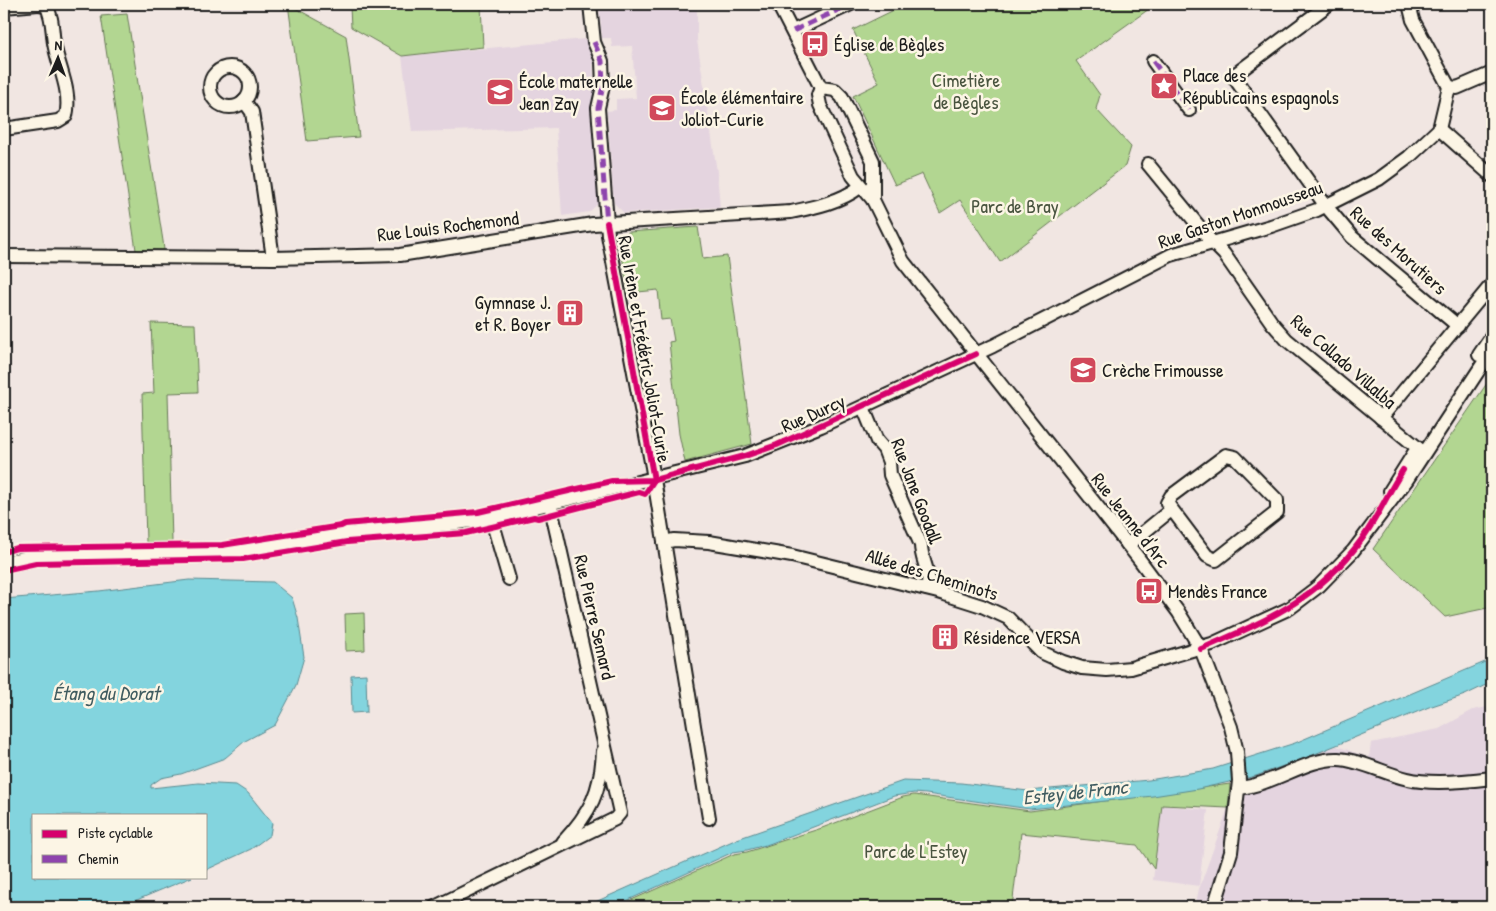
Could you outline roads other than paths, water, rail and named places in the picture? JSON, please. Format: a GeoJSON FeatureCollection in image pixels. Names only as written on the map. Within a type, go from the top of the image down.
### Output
{"type":"FeatureCollection","features":[{"type":"Feature","properties":{"kind":"street","name":"Rue Irène et Frédéric Joliot-Curie"},"geometry":{"type":"LineString","coordinates":[[590,4],[594,42],[602,61],[603,86],[598,108],[607,223],[654,480],[709,818]]}},
{"type":"Feature","properties":{"kind":"street","name":"Rue Jeanne d'Arc"},"geometry":{"type":"LineString","coordinates":[[778,4],[822,88]]}},
{"type":"Feature","properties":{"kind":"street"},"geometry":{"type":"LineString","coordinates":[[793,31],[851,4]]}},
{"type":"Feature","properties":{"kind":"street","name":"Rue des Morutiers"},"geometry":{"type":"LineString","coordinates":[[1329,4],[1233,76],[1326,206],[1352,237],[1458,326]]}},
{"type":"Feature","properties":{"kind":"street"},"geometry":{"type":"LineString","coordinates":[[1409,4],[1413,20],[1449,88],[1439,129],[1492,176]]}},
{"type":"Feature","properties":{"kind":"street"},"geometry":{"type":"LineString","coordinates":[[4,7],[46,5],[50,12],[54,45],[62,70],[68,108],[66,116],[58,121],[4,129]]}},
{"type":"Feature","properties":{"kind":"street"},"geometry":{"type":"LineString","coordinates":[[1154,60],[1189,110]]}},
{"type":"Feature","properties":{"kind":"street"},"geometry":{"type":"LineString","coordinates":[[1449,88],[1457,88],[1492,73]]}},
{"type":"Feature","properties":{"kind":"street","name":"Rue Jeanne d'Arc"},"geometry":{"type":"LineString","coordinates":[[822,88],[818,95],[820,105],[860,187],[873,200],[903,261],[1128,545],[1179,613],[1201,649],[1227,716],[1238,759],[1239,784],[1231,852],[1214,907]]}},
{"type":"Feature","properties":{"kind":"street","name":"Rue Jeanne d'Arc"},"geometry":{"type":"LineString","coordinates":[[822,88],[835,90],[842,97],[869,153],[874,169],[873,200]]}},
{"type":"Feature","properties":{"kind":"street"},"geometry":{"type":"LineString","coordinates":[[244,101],[252,112],[273,258]]}},
{"type":"Feature","properties":{"kind":"street","name":"Rue Gaston Monmousseau"},"geometry":{"type":"LineString","coordinates":[[976,354],[1171,255],[1271,226],[1326,206],[1379,179],[1410,157],[1439,129]]}},
{"type":"Feature","properties":{"kind":"street","name":"Rue Collado Villalba"},"geometry":{"type":"LineString","coordinates":[[1148,164],[1211,242],[1224,254],[1272,323],[1287,340],[1421,450]]}},
{"type":"Feature","properties":{"kind":"street","name":"Rue Louis Rochemond"},"geometry":{"type":"LineString","coordinates":[[4,256],[273,258],[400,255],[607,223],[791,212],[819,206],[853,193],[860,187]]}},
{"type":"Feature","properties":{"kind":"street"},"geometry":{"type":"LineString","coordinates":[[1382,418],[1492,284]]}},
{"type":"Feature","properties":{"kind":"street"},"geometry":{"type":"LineString","coordinates":[[1421,450],[1492,336]]}},
{"type":"Feature","properties":{"kind":"street"},"geometry":{"type":"LineString","coordinates":[[1421,450],[1492,350]]}},
{"type":"Feature","properties":{"kind":"street","name":"Rue Durcy"},"geometry":{"type":"LineString","coordinates":[[4,562],[35,556],[238,552],[346,534],[449,524],[491,517],[654,480],[745,456],[863,407],[976,354]]}},
{"type":"Feature","properties":{"kind":"street","name":"Rue Jane Goodall"},"geometry":{"type":"LineString","coordinates":[[863,407],[877,442],[884,449],[899,498],[921,545],[921,553],[930,578],[927,589]]}},
{"type":"Feature","properties":{"kind":"street","name":"Allée des Cheminots"},"geometry":{"type":"LineString","coordinates":[[664,542],[674,540],[709,542],[792,556],[927,589],[982,606],[1008,618],[1041,652],[1062,662],[1082,668],[1107,670],[1131,668],[1201,649],[1270,618],[1299,602],[1343,562],[1406,481],[1421,450]]}},
{"type":"Feature","properties":{"kind":"street"},"geometry":{"type":"LineString","coordinates":[[1226,454],[1235,457],[1279,504],[1277,512],[1216,560],[1207,556],[1171,510],[1168,503],[1171,496],[1226,454]]}},
{"type":"Feature","properties":{"kind":"street","name":"Rue Pierre Semard"},"geometry":{"type":"LineString","coordinates":[[435,907],[556,849],[615,819],[620,814],[550,504]]}},
{"type":"Feature","properties":{"kind":"street"},"geometry":{"type":"LineString","coordinates":[[1128,545],[1171,510]]}},
{"type":"Feature","properties":{"kind":"street"},"geometry":{"type":"LineString","coordinates":[[491,517],[509,579]]}},
{"type":"Feature","properties":{"kind":"street","name":"Rue Pierre Semard"},"geometry":{"type":"LineString","coordinates":[[556,849],[582,821],[599,785],[603,738]]}},
{"type":"Feature","properties":{"kind":"street"},"geometry":{"type":"LineString","coordinates":[[1239,784],[1255,786],[1318,762],[1338,759],[1409,780],[1464,781],[1492,778]]}},
{"type":"Feature","properties":{"kind":"water","name":"Étang du Dorat"},"geometry":{"type":"Polygon","coordinates":[[[189,580],[273,582],[292,598],[298,618],[304,657],[296,685],[275,725],[245,741],[225,758],[181,774],[161,778],[151,785],[151,788],[198,783],[236,785],[248,793],[272,823],[270,835],[251,849],[208,869],[208,814],[32,814],[32,878],[190,878],[132,902],[74,907],[4,907],[4,599],[99,591],[189,580]]]}},
{"type":"Feature","properties":{"kind":"water","name":"Estey de Franc"},"geometry":{"type":"Polygon","coordinates":[[[1492,659],[1492,682],[1465,695],[1429,707],[1256,776],[1198,789],[1153,796],[1030,809],[926,794],[914,793],[894,796],[769,844],[733,852],[613,907],[584,907],[737,839],[903,781],[961,783],[1028,791],[1149,780],[1213,769],[1295,743],[1492,659]]]}},
{"type":"Feature","properties":{"kind":"water"},"geometry":{"type":"Polygon","coordinates":[[[366,674],[367,712],[352,713],[351,675],[366,674]]]}},
{"type":"Feature","properties":{"kind":"place","name":"Église de Bègles"},"geometry":{"type":"Point","coordinates":[815,44]}},
{"type":"Feature","properties":{"kind":"place","name":"Place des Républicains espagnols"},"geometry":{"type":"Point","coordinates":[1164,86]}},
{"type":"Feature","properties":{"kind":"place","name":"École maternelle Jean Zay"},"geometry":{"type":"Point","coordinates":[500,92]}},
{"type":"Feature","properties":{"kind":"place","name":"École élémentaire Joliot-Curie"},"geometry":{"type":"Point","coordinates":[662,108]}},
{"type":"Feature","properties":{"kind":"place","name":"Gymnase J. et R. Boyer"},"geometry":{"type":"Point","coordinates":[570,313]}},
{"type":"Feature","properties":{"kind":"place","name":"Crèche Frimousse"},"geometry":{"type":"Point","coordinates":[1083,370]}},
{"type":"Feature","properties":{"kind":"place","name":"Mendès France"},"geometry":{"type":"Point","coordinates":[1149,591]}},
{"type":"Feature","properties":{"kind":"place","name":"Résidence VERSA"},"geometry":{"type":"Point","coordinates":[945,637]}},
{"type":"Feature","properties":{"kind":"park label","name":"Cimetière de Bègles"},"geometry":{"type":"Point","coordinates":[966,91]}},
{"type":"Feature","properties":{"kind":"park label","name":"Parc de Bray"},"geometry":{"type":"Point","coordinates":[1015,206]}},
{"type":"Feature","properties":{"kind":"park label","name":"Parc de L'Estey"},"geometry":{"type":"Point","coordinates":[916,851]}}]}
